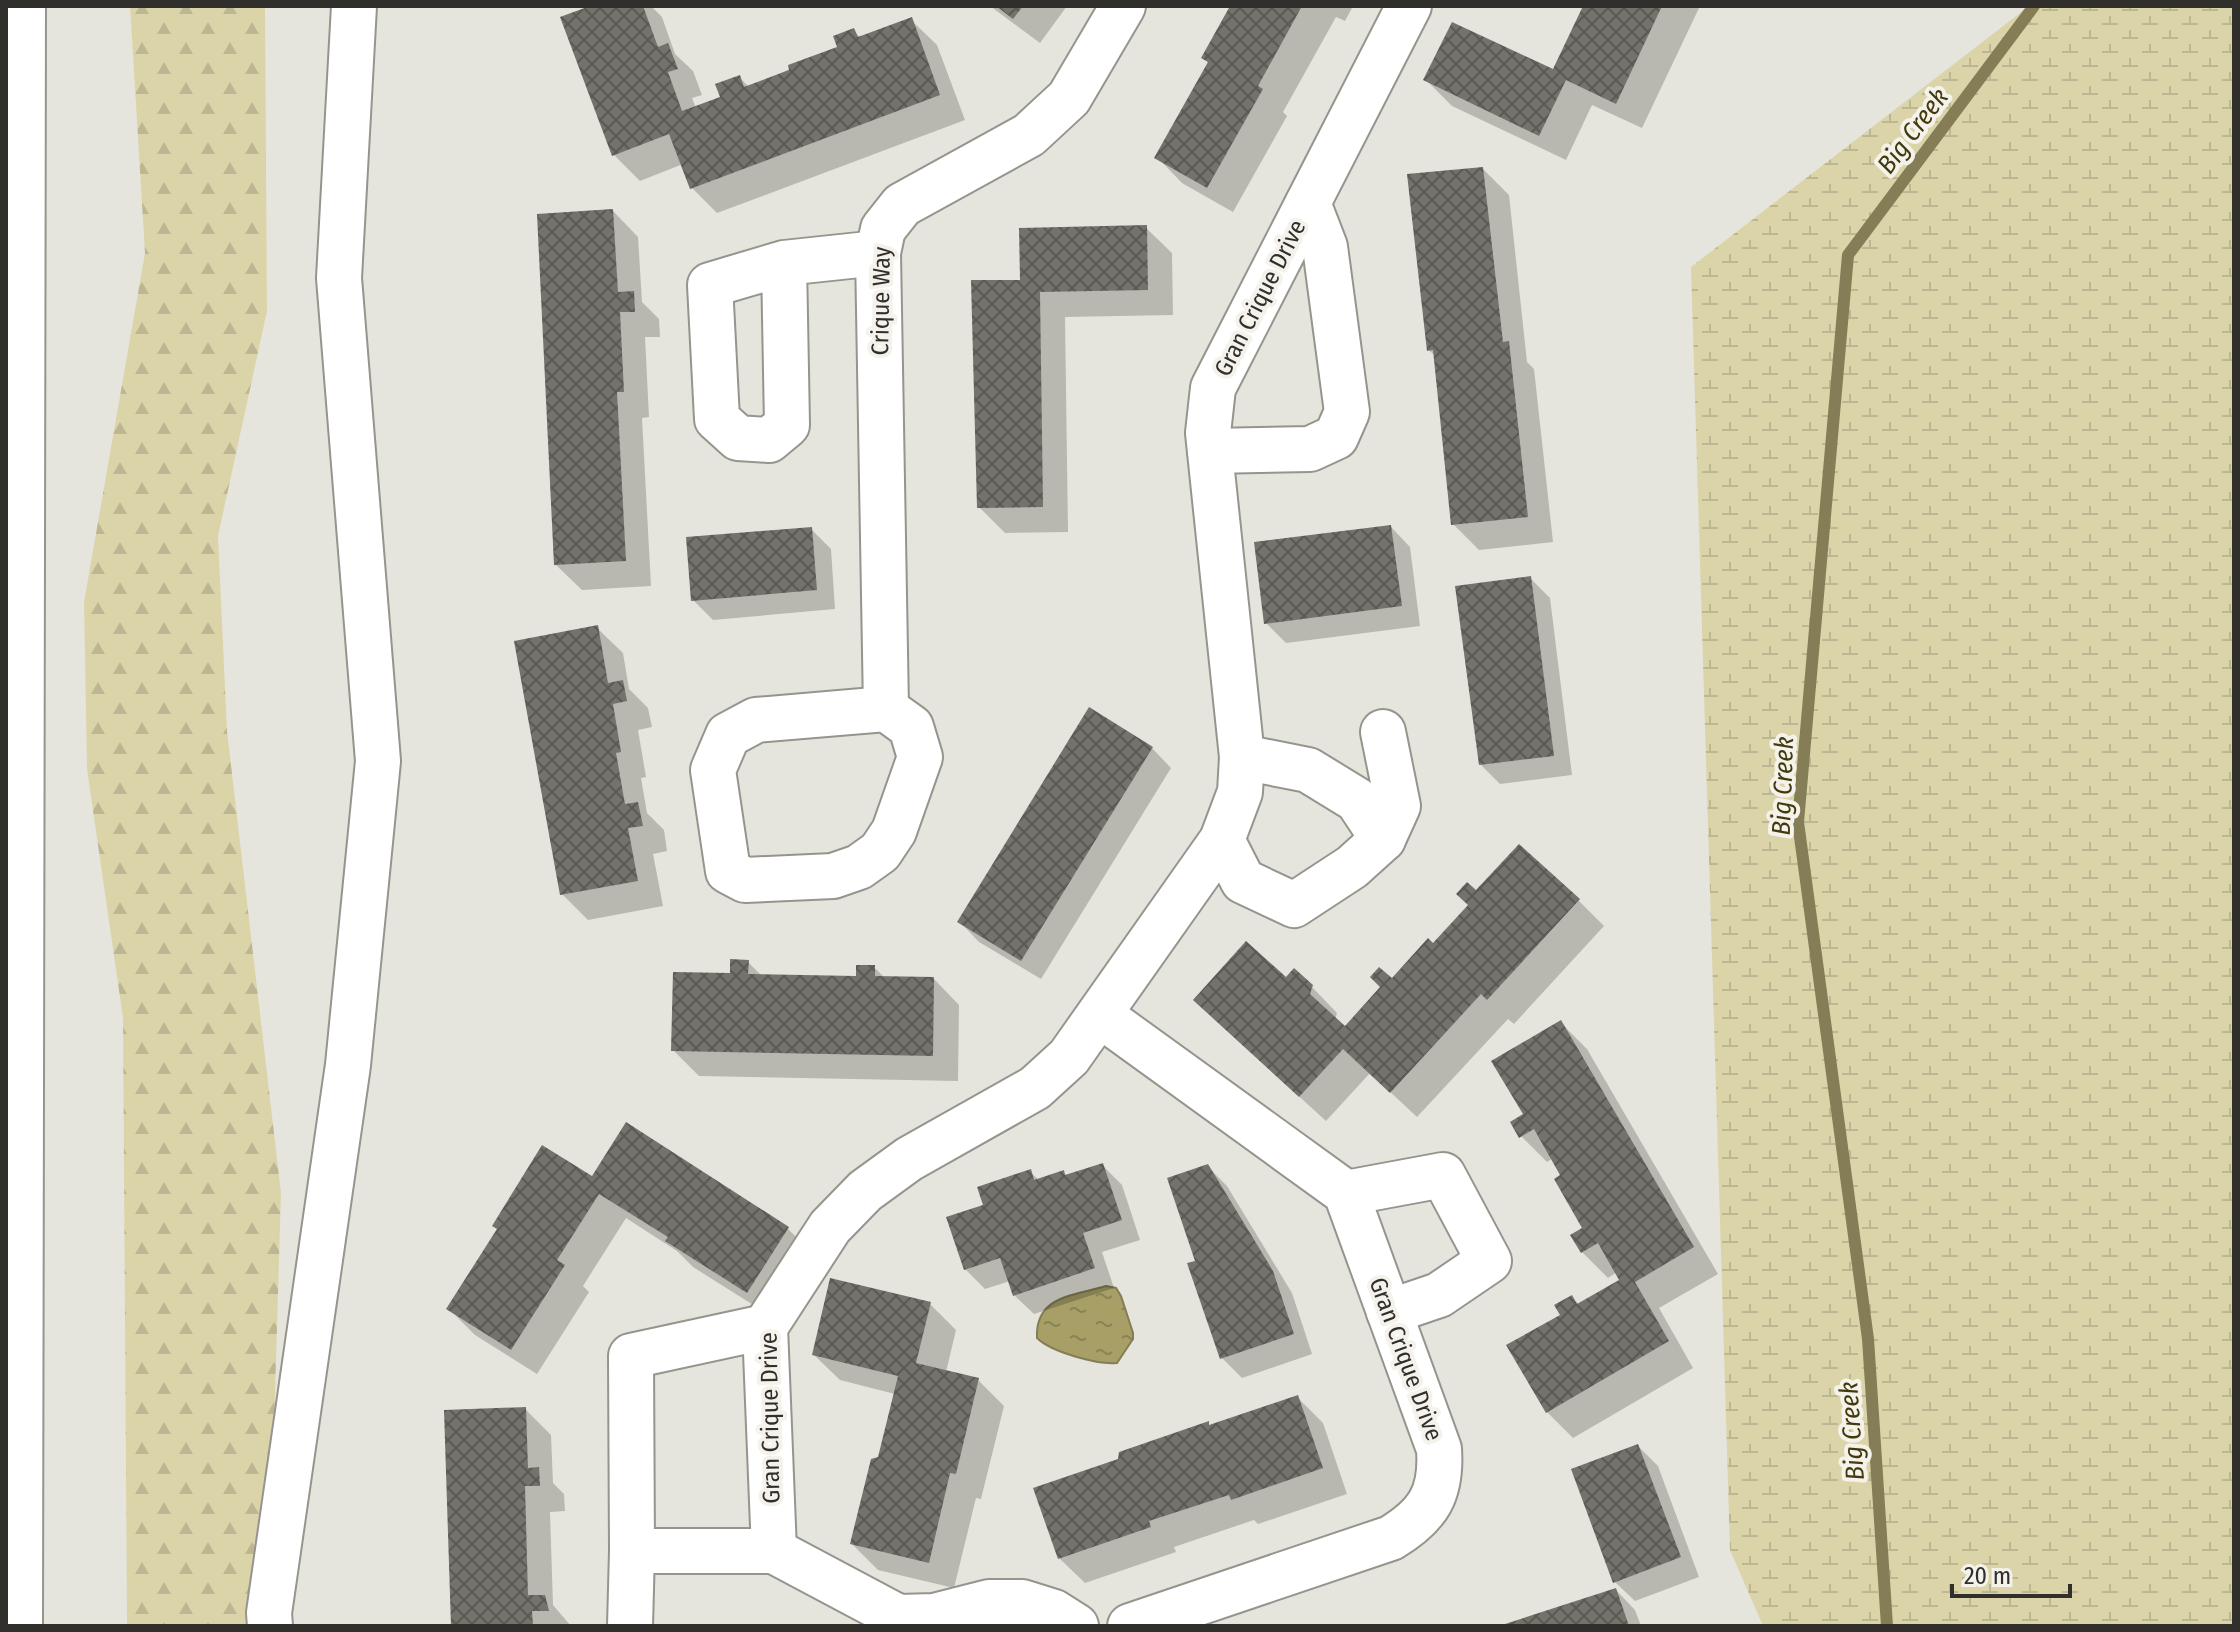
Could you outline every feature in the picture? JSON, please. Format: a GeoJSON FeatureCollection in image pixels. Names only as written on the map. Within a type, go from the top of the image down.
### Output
{"type":"FeatureCollection","features":[{"type":"Feature","properties":{"kind":"main road"},"geometry":{"type":"LineString","coordinates":[[20,1626],[23,6]]}},
{"type":"Feature","properties":{"kind":"main road"},"geometry":{"type":"LineString","coordinates":[[270,1626],[271,1597],[348,1065],[378,761],[339,278],[354,6]]}},
{"type":"Feature","properties":{"kind":"main road","name":"Crique Way"},"geometry":{"type":"LineString","coordinates":[[886,709],[878,253],[883,229],[902,205],[1029,135],[1069,98],[1123,6]]}},
{"type":"Feature","properties":{"kind":"main road","name":"Gran Crique Drive"},"geometry":{"type":"LineString","coordinates":[[774,1551],[765,1327],[830,1227],[865,1191],[909,1159],[1035,1088],[1069,1057],[1222,840],[1240,792],[1242,757],[1208,433],[1213,388],[1409,6]]}},
{"type":"Feature","properties":{"kind":"main road"},"geometry":{"type":"LineString","coordinates":[[1210,451],[1310,449],[1336,437],[1347,412],[1325,247],[1308,203]]}},
{"type":"Feature","properties":{"kind":"main road"},"geometry":{"type":"LineString","coordinates":[[784,263],[878,253]]}},
{"type":"Feature","properties":{"kind":"main road"},"geometry":{"type":"LineString","coordinates":[[886,709],[911,727],[920,757],[894,831],[880,852],[859,867],[833,876],[745,880],[728,871],[713,770],[728,735],[756,720],[886,709]]}},
{"type":"Feature","properties":{"kind":"main road"},"geometry":{"type":"LineString","coordinates":[[1222,840],[1243,881],[1294,905],[1352,867],[1383,839],[1398,806],[1383,732]]}},
{"type":"Feature","properties":{"kind":"main road"},"geometry":{"type":"LineString","coordinates":[[1242,757],[1308,770],[1357,800],[1383,839]]}},
{"type":"Feature","properties":{"kind":"main road"},"geometry":{"type":"LineString","coordinates":[[1100,1015],[1346,1193],[1443,1175],[1489,1261],[1439,1295],[1389,1312]]}},
{"type":"Feature","properties":{"kind":"main road","name":"Gran Crique Drive"},"geometry":{"type":"LineString","coordinates":[[1130,1626],[1391,1538],[1414,1524],[1433,1500],[1441,1472],[1439,1449],[1346,1193]]}},
{"type":"Feature","properties":{"kind":"main road"},"geometry":{"type":"LineString","coordinates":[[630,1626],[631,1356],[765,1327]]}},
{"type":"Feature","properties":{"kind":"main road"},"geometry":{"type":"LineString","coordinates":[[632,1551],[774,1551],[898,1617],[934,1616],[989,1602],[1022,1602],[1054,1612],[1076,1626]]}},
{"type":"Feature","properties":{"kind":"green space"},"geometry":{"type":"Polygon","coordinates":[[[130,6],[265,6],[267,311],[218,536],[227,731],[281,1193],[268,1626],[127,1626],[123,1018],[87,769],[84,602],[145,253],[130,6]]]}},
{"type":"Feature","properties":{"kind":"green space"},"geometry":{"type":"Polygon","coordinates":[[[2029,6],[2234,6],[2234,1626],[1763,1626],[1730,1550],[1691,267],[2029,6]]]}},
{"type":"Feature","properties":{"kind":"water"},"geometry":{"type":"Polygon","coordinates":[[[1106,1286],[1116,1288],[1121,1296],[1133,1333],[1133,1339],[1117,1363],[1075,1356],[1037,1338],[1038,1324],[1049,1306],[1069,1296],[1106,1286]]]}},
{"type":"Feature","properties":{"kind":"building"},"geometry":{"type":"Polygon","coordinates":[[[590,6],[643,6],[658,47],[668,43],[678,69],[668,72],[682,111],[720,97],[715,84],[740,75],[744,87],[789,70],[788,65],[837,47],[833,36],[854,28],[858,37],[912,17],[940,95],[690,189],[669,134],[612,156],[560,17],[590,6]]]}},
{"type":"Feature","properties":{"kind":"building"},"geometry":{"type":"Polygon","coordinates":[[[996,6],[1023,6],[1013,19],[996,6]]]}},
{"type":"Feature","properties":{"kind":"building"},"geometry":{"type":"Polygon","coordinates":[[[1230,6],[1302,6],[1258,86],[1263,89],[1207,188],[1154,158],[1208,62],[1201,58],[1230,6]]]}},
{"type":"Feature","properties":{"kind":"building"},"geometry":{"type":"Polygon","coordinates":[[[1583,6],[1662,6],[1616,104],[1566,80],[1539,136],[1423,80],[1452,22],[1553,69],[1583,6]]]}},
{"type":"Feature","properties":{"kind":"building"},"geometry":{"type":"Polygon","coordinates":[[[1483,167],[1503,342],[1509,341],[1528,517],[1451,525],[1433,350],[1427,351],[1407,174],[1483,167]]]}},
{"type":"Feature","properties":{"kind":"building"},"geometry":{"type":"Polygon","coordinates":[[[613,209],[618,292],[634,291],[635,312],[620,312],[624,392],[617,392],[626,561],[554,565],[537,214],[613,209]]]}},
{"type":"Feature","properties":{"kind":"building"},"geometry":{"type":"Polygon","coordinates":[[[1147,225],[1148,290],[1040,292],[1043,507],[977,508],[971,280],[1020,280],[1019,228],[1147,225]]]}},
{"type":"Feature","properties":{"kind":"building"},"geometry":{"type":"Polygon","coordinates":[[[1391,525],[1402,606],[1264,624],[1254,542],[1391,525]]]}},
{"type":"Feature","properties":{"kind":"building"},"geometry":{"type":"Polygon","coordinates":[[[812,527],[817,590],[691,601],[686,537],[812,527]]]}},
{"type":"Feature","properties":{"kind":"building"},"geometry":{"type":"Polygon","coordinates":[[[1531,576],[1554,756],[1479,765],[1455,586],[1531,576]]]}},
{"type":"Feature","properties":{"kind":"building"},"geometry":{"type":"Polygon","coordinates":[[[598,625],[608,683],[623,680],[627,701],[613,704],[621,752],[616,753],[625,804],[638,802],[643,826],[628,828],[638,881],[560,895],[514,641],[598,625]]]}},
{"type":"Feature","properties":{"kind":"building"},"geometry":{"type":"Polygon","coordinates":[[[1089,707],[1153,747],[1021,961],[957,922],[1089,707]]]}},
{"type":"Feature","properties":{"kind":"building"},"geometry":{"type":"Polygon","coordinates":[[[1519,844],[1580,899],[1487,1000],[1481,994],[1390,1093],[1343,1049],[1299,1097],[1193,1000],[1246,941],[1286,977],[1294,968],[1313,985],[1310,994],[1345,1026],[1380,987],[1370,977],[1379,967],[1392,978],[1428,938],[1433,943],[1468,905],[1456,894],[1467,882],[1476,890],[1519,844]]]}},
{"type":"Feature","properties":{"kind":"building"},"geometry":{"type":"Polygon","coordinates":[[[730,959],[749,960],[748,974],[856,976],[856,965],[875,965],[875,976],[934,977],[933,1056],[671,1051],[673,972],[730,973],[730,959]]]}},
{"type":"Feature","properties":{"kind":"building"},"geometry":{"type":"Polygon","coordinates":[[[1561,1020],[1694,1247],[1635,1282],[1669,1341],[1546,1413],[1506,1345],[1560,1315],[1554,1305],[1572,1295],[1577,1304],[1619,1280],[1598,1243],[1581,1253],[1570,1235],[1582,1228],[1554,1179],[1560,1175],[1534,1129],[1519,1138],[1510,1122],[1523,1114],[1491,1061],[1561,1020]]]}},
{"type":"Feature","properties":{"kind":"building"},"geometry":{"type":"Polygon","coordinates":[[[626,1122],[789,1227],[747,1293],[665,1241],[668,1237],[599,1194],[557,1260],[565,1265],[511,1350],[446,1309],[497,1229],[492,1226],[542,1145],[592,1176],[626,1122]]]}},
{"type":"Feature","properties":{"kind":"building"},"geometry":{"type":"Polygon","coordinates":[[[1103,1163],[1122,1220],[1083,1233],[1095,1268],[1013,1296],[1000,1258],[964,1270],[946,1217],[983,1205],[977,1187],[1031,1169],[1034,1180],[1064,1170],[1065,1175],[1103,1163]]]}},
{"type":"Feature","properties":{"kind":"building"},"geometry":{"type":"Polygon","coordinates":[[[1208,1164],[1273,1271],[1294,1334],[1220,1359],[1187,1263],[1195,1261],[1167,1178],[1208,1164]]]}},
{"type":"Feature","properties":{"kind":"building"},"geometry":{"type":"Polygon","coordinates":[[[830,1278],[931,1302],[916,1363],[979,1378],[956,1474],[950,1473],[929,1563],[850,1544],[871,1459],[878,1457],[898,1376],[812,1355],[830,1278]]]}},
{"type":"Feature","properties":{"kind":"building"},"geometry":{"type":"Polygon","coordinates":[[[1298,1395],[1323,1468],[1231,1500],[1229,1495],[1149,1521],[1151,1527],[1058,1559],[1033,1488],[1118,1459],[1119,1452],[1298,1395]]]}},
{"type":"Feature","properties":{"kind":"building"},"geometry":{"type":"Polygon","coordinates":[[[526,1407],[528,1468],[539,1467],[540,1486],[525,1486],[528,1595],[545,1595],[549,1611],[532,1611],[533,1626],[451,1626],[444,1410],[526,1407]]]}},
{"type":"Feature","properties":{"kind":"building"},"geometry":{"type":"Polygon","coordinates":[[[1638,1444],[1681,1557],[1613,1583],[1571,1469],[1638,1444]]]}},
{"type":"Feature","properties":{"kind":"building"},"geometry":{"type":"Polygon","coordinates":[[[1616,1588],[1629,1626],[1502,1626],[1502,1625],[1616,1588]]]}},
{"type":"Feature","properties":{"kind":"waterway","name":"Big Creek"},"geometry":{"type":"LineString","coordinates":[[1887,1626],[1868,1339],[1798,822],[1848,255],[2034,6]]}}]}
